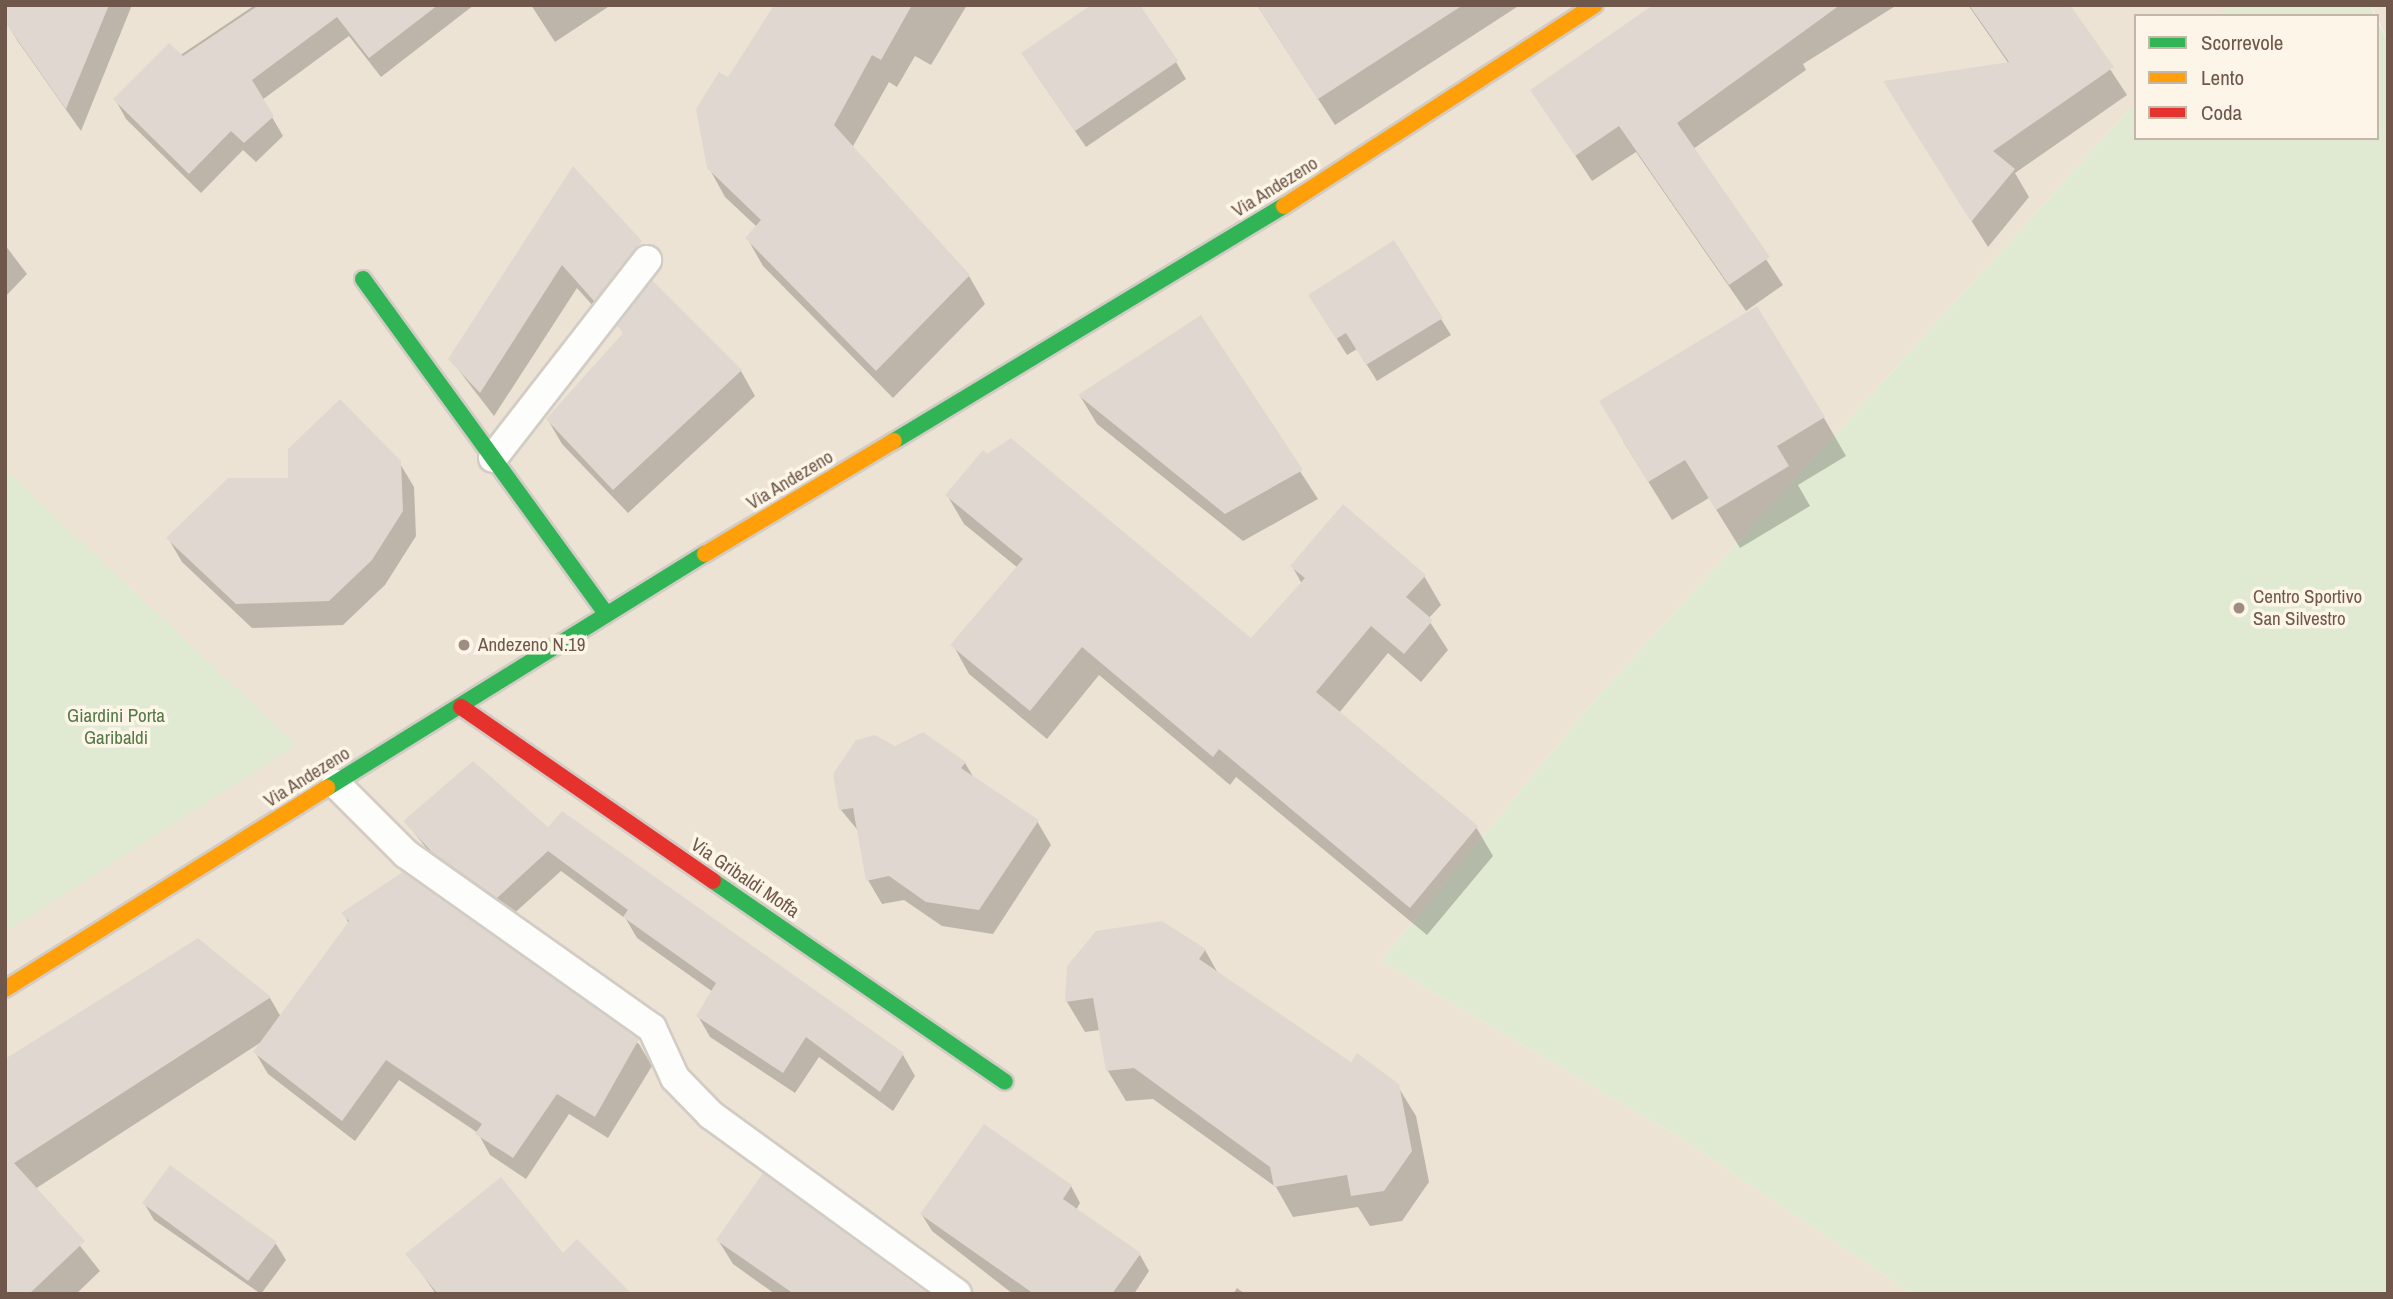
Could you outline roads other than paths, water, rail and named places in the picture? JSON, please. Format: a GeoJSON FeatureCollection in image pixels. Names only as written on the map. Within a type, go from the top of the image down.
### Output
{"type":"FeatureCollection","features":[{"type":"Feature","properties":{"kind":"main road","name":"Via Andezeno"},"geometry":{"type":"LineString","coordinates":[[5,989],[461,708],[606,614],[1303,195],[1595,5]]}},
{"type":"Feature","properties":{"kind":"main road"},"geometry":{"type":"LineString","coordinates":[[363,279],[606,614]]}},
{"type":"Feature","properties":{"kind":"main road","name":"Via Gribaldi Moffa"},"geometry":{"type":"LineString","coordinates":[[461,708],[1005,1082]]}},
{"type":"Feature","properties":{"kind":"lane"},"geometry":{"type":"LineString","coordinates":[[493,458],[647,260]]}},
{"type":"Feature","properties":{"kind":"lane"},"geometry":{"type":"LineString","coordinates":[[336,784],[406,854],[652,1028],[675,1078],[711,1115],[957,1294]]}},
{"type":"Feature","properties":{"kind":"place","name":"Centro Sportivo San Silvestro"},"geometry":{"type":"Point","coordinates":[2239,608]}},
{"type":"Feature","properties":{"kind":"place","name":"Andezeno N.19"},"geometry":{"type":"Point","coordinates":[464,645]}},
{"type":"Feature","properties":{"kind":"park label","name":"Giardini Porta Garibaldi"},"geometry":{"type":"Point","coordinates":[116,727]}}]}
